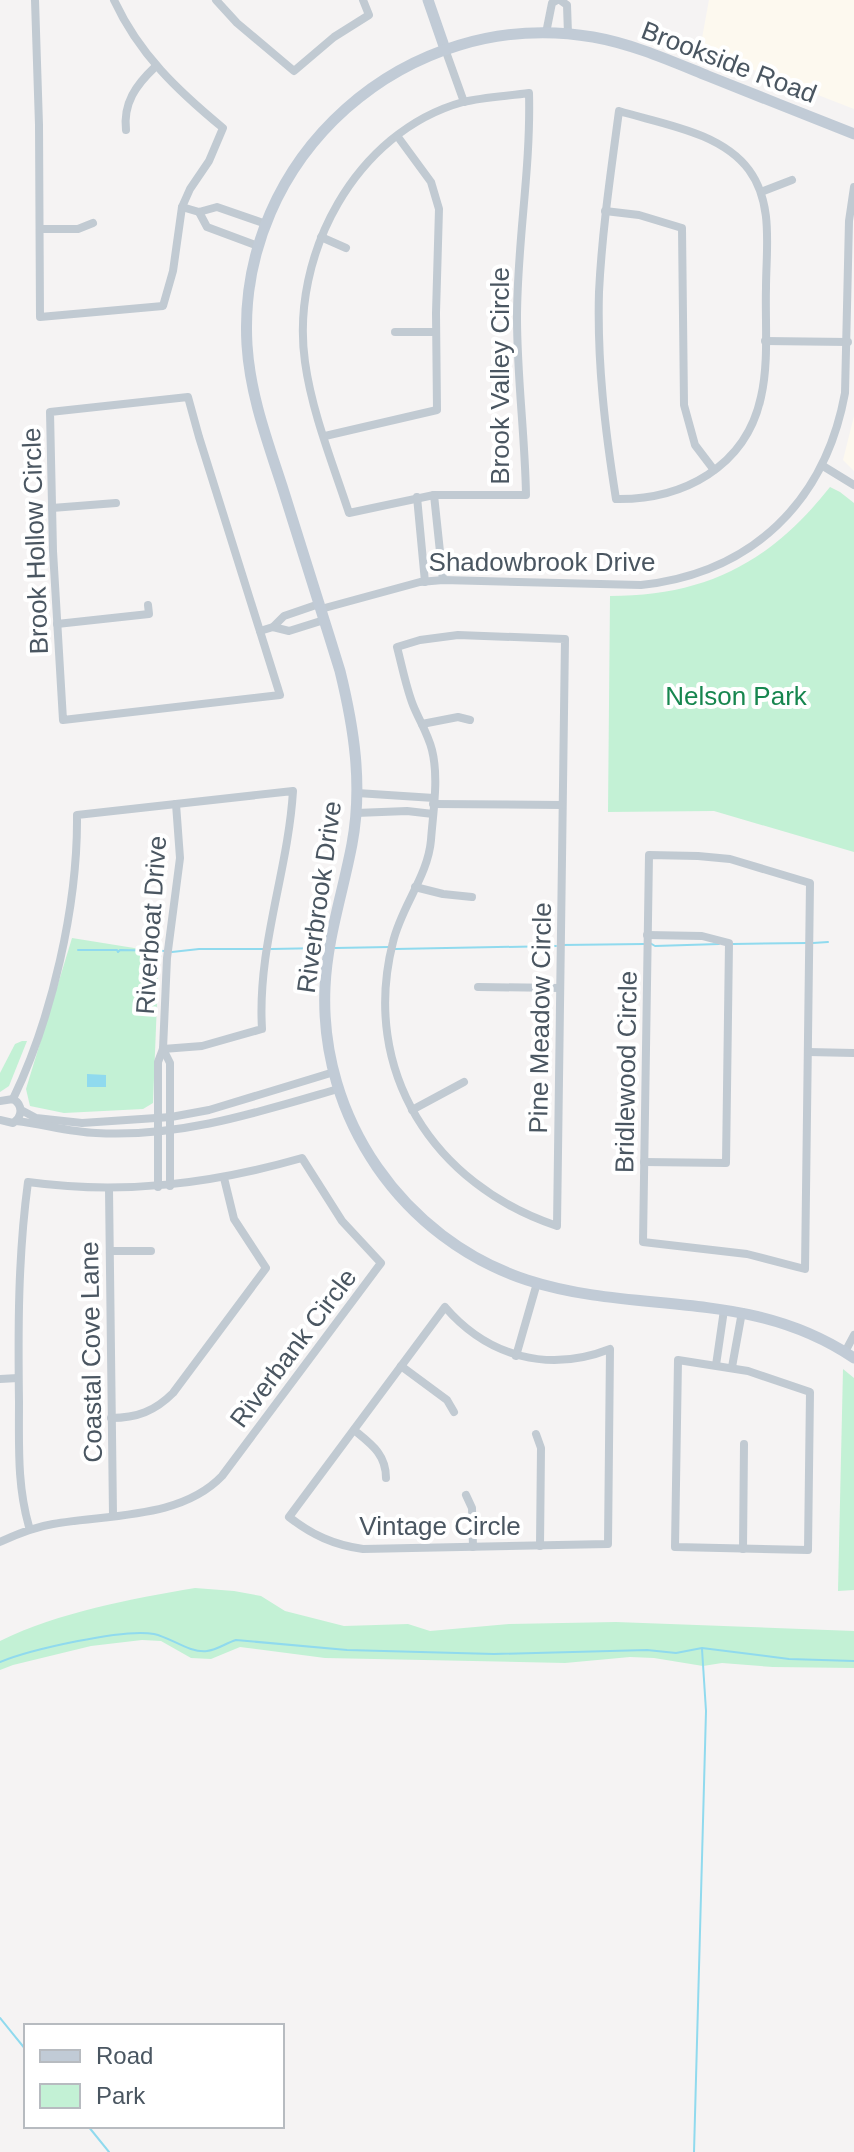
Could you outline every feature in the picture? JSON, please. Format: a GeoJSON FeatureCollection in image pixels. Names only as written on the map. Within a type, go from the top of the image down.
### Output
{"type":"FeatureCollection","features":[{"type":"Feature","properties":{"kind":"street"},"geometry":{"type":"LineString","coordinates":[[35,0],[40,317],[163,306],[173,271],[182,207],[209,161],[223,128],[155,67],[132,35],[114,0]]}},
{"type":"Feature","properties":{"kind":"street"},"geometry":{"type":"LineString","coordinates":[[216,0],[237,23],[294,71],[334,37],[369,15],[363,0]]}},
{"type":"Feature","properties":{"kind":"street"},"geometry":{"type":"LineString","coordinates":[[428,0],[464,102]]}},
{"type":"Feature","properties":{"kind":"street"},"geometry":{"type":"LineString","coordinates":[[546,33],[552,3],[559,0],[567,5],[568,34]]}},
{"type":"Feature","properties":{"kind":"street","name":"Brookside Road"},"geometry":{"type":"LineString","coordinates":[[445,49],[489,38],[546,33],[611,41],[660,57],[854,134]]}},
{"type":"Feature","properties":{"kind":"street","name":"Riverbrook Drive"},"geometry":{"type":"LineString","coordinates":[[445,49],[414,62],[377,84],[329,124],[292,172],[258,246],[247,314],[250,373],[260,417],[351,717],[357,761],[356,813],[326,967],[325,1013],[338,1089],[368,1154],[390,1185],[416,1214],[467,1252],[537,1283],[585,1293],[742,1312],[796,1327],[849,1355]]}},
{"type":"Feature","properties":{"kind":"street"},"geometry":{"type":"LineString","coordinates":[[126,130],[129,100],[144,77],[155,67]]}},
{"type":"Feature","properties":{"kind":"street","name":"Brook Valley Circle"},"geometry":{"type":"LineString","coordinates":[[529,93],[530,148],[520,237],[517,318],[526,495],[434,495],[349,513],[309,383],[303,341],[304,299],[321,237],[340,200],[355,179],[398,137],[430,116],[464,102],[529,93]]}},
{"type":"Feature","properties":{"kind":"street"},"geometry":{"type":"LineString","coordinates":[[619,111],[718,143],[748,169],[761,192],[767,220],[764,383],[755,416],[742,441],[714,470],[694,483],[672,493],[639,499],[616,499],[605,427],[599,294],[605,211],[619,111]]}},
{"type":"Feature","properties":{"kind":"street"},"geometry":{"type":"LineString","coordinates":[[325,436],[437,410],[439,209],[425,172],[398,137]]}},
{"type":"Feature","properties":{"kind":"street"},"geometry":{"type":"LineString","coordinates":[[761,192],[792,180]]}},
{"type":"Feature","properties":{"kind":"street","name":"Shadowbrook Drive"},"geometry":{"type":"LineString","coordinates":[[321,611],[425,582],[443,580],[641,585],[682,579],[721,564],[756,544],[797,505],[823,466],[841,415],[848,342],[849,221],[854,187]]}},
{"type":"Feature","properties":{"kind":"street"},"geometry":{"type":"LineString","coordinates":[[182,207],[199,212],[217,207],[266,224]]}},
{"type":"Feature","properties":{"kind":"street"},"geometry":{"type":"LineString","coordinates":[[605,211],[639,215],[682,228],[684,405],[695,445],[714,470]]}},
{"type":"Feature","properties":{"kind":"street"},"geometry":{"type":"LineString","coordinates":[[199,212],[207,227],[258,246]]}},
{"type":"Feature","properties":{"kind":"street"},"geometry":{"type":"LineString","coordinates":[[40,229],[78,229],[93,223]]}},
{"type":"Feature","properties":{"kind":"street"},"geometry":{"type":"LineString","coordinates":[[321,237],[346,248]]}},
{"type":"Feature","properties":{"kind":"street"},"geometry":{"type":"LineString","coordinates":[[395,332],[436,332]]}},
{"type":"Feature","properties":{"kind":"street"},"geometry":{"type":"LineString","coordinates":[[765,341],[848,342]]}},
{"type":"Feature","properties":{"kind":"street","name":"Brook Hollow Circle"},"geometry":{"type":"LineString","coordinates":[[188,397],[280,695],[63,720],[52,508],[50,412],[188,397]]}},
{"type":"Feature","properties":{"kind":"street"},"geometry":{"type":"LineString","coordinates":[[823,466],[854,485]]}},
{"type":"Feature","properties":{"kind":"street"},"geometry":{"type":"LineString","coordinates":[[434,495],[443,580]]}},
{"type":"Feature","properties":{"kind":"street"},"geometry":{"type":"LineString","coordinates":[[417,497],[425,582]]}},
{"type":"Feature","properties":{"kind":"street"},"geometry":{"type":"LineString","coordinates":[[52,508],[116,503]]}},
{"type":"Feature","properties":{"kind":"street"},"geometry":{"type":"LineString","coordinates":[[57,624],[149,614],[148,605]]}},
{"type":"Feature","properties":{"kind":"street"},"geometry":{"type":"LineString","coordinates":[[273,627],[289,631],[321,611]]}},
{"type":"Feature","properties":{"kind":"street"},"geometry":{"type":"LineString","coordinates":[[260,631],[273,627],[284,616],[321,611]]}},
{"type":"Feature","properties":{"kind":"street","name":"Pine Meadow Circle"},"geometry":{"type":"LineString","coordinates":[[458,635],[565,639],[562,805],[557,1226],[515,1210],[477,1186],[444,1156],[412,1110],[393,1060],[385,1000],[393,940],[428,858],[433,805],[433,751],[411,701],[397,647],[420,640],[458,635]]}},
{"type":"Feature","properties":{"kind":"street"},"geometry":{"type":"LineString","coordinates":[[422,724],[458,717],[470,720]]}},
{"type":"Feature","properties":{"kind":"street"},"geometry":{"type":"LineString","coordinates":[[13,1099],[32,1054],[63,944],[74,885],[77,815],[293,791],[288,837],[263,963],[262,1029],[202,1046],[163,1049]]}},
{"type":"Feature","properties":{"kind":"street"},"geometry":{"type":"LineString","coordinates":[[357,793],[411,796],[433,805]]}},
{"type":"Feature","properties":{"kind":"street"},"geometry":{"type":"LineString","coordinates":[[409,811],[411,796]]}},
{"type":"Feature","properties":{"kind":"street","name":"Riverboat Drive"},"geometry":{"type":"LineString","coordinates":[[163,1049],[167,958],[180,858],[176,804]]}},
{"type":"Feature","properties":{"kind":"street"},"geometry":{"type":"LineString","coordinates":[[356,813],[409,811],[433,805],[562,805]]}},
{"type":"Feature","properties":{"kind":"street","name":"Bridlewood Circle"},"geometry":{"type":"LineString","coordinates":[[649,855],[721,858],[810,883],[805,1269],[747,1254],[643,1242],[647,935],[649,855]]}},
{"type":"Feature","properties":{"kind":"street"},"geometry":{"type":"LineString","coordinates":[[415,887],[472,897]]}},
{"type":"Feature","properties":{"kind":"street"},"geometry":{"type":"LineString","coordinates":[[644,1162],[726,1163],[729,943],[702,936],[647,935]]}},
{"type":"Feature","properties":{"kind":"street"},"geometry":{"type":"LineString","coordinates":[[478,987],[560,988]]}},
{"type":"Feature","properties":{"kind":"street"},"geometry":{"type":"LineString","coordinates":[[163,1049],[170,1063],[170,1186]]}},
{"type":"Feature","properties":{"kind":"street"},"geometry":{"type":"LineString","coordinates":[[158,1187],[158,1062],[163,1049]]}},
{"type":"Feature","properties":{"kind":"street"},"geometry":{"type":"LineString","coordinates":[[808,1052],[854,1053]]}},
{"type":"Feature","properties":{"kind":"street"},"geometry":{"type":"LineString","coordinates":[[0,1101],[13,1099],[21,1110],[36,1118],[82,1123],[171,1117],[209,1110],[334,1072]]}},
{"type":"Feature","properties":{"kind":"street"},"geometry":{"type":"LineString","coordinates":[[412,1110],[464,1082]]}},
{"type":"Feature","properties":{"kind":"street"},"geometry":{"type":"LineString","coordinates":[[0,1122],[16,1121],[95,1133],[171,1130],[250,1114],[338,1089]]}},
{"type":"Feature","properties":{"kind":"street"},"geometry":{"type":"LineString","coordinates":[[16,1121],[21,1110]]}},
{"type":"Feature","properties":{"kind":"street","name":"Riverbank Circle"},"geometry":{"type":"LineString","coordinates":[[0,1542],[30,1530],[180,1504],[214,1485],[381,1263],[342,1221],[302,1158],[224,1178],[170,1186],[109,1189],[28,1182],[18,1271],[18,1378]]}},
{"type":"Feature","properties":{"kind":"street"},"geometry":{"type":"LineString","coordinates":[[111,1418],[141,1414],[163,1403],[266,1268],[234,1219],[224,1178]]}},
{"type":"Feature","properties":{"kind":"street","name":"Coastal Cove Lane"},"geometry":{"type":"LineString","coordinates":[[109,1189],[113,1515]]}},
{"type":"Feature","properties":{"kind":"street"},"geometry":{"type":"LineString","coordinates":[[110,1251],[151,1251]]}},
{"type":"Feature","properties":{"kind":"street"},"geometry":{"type":"LineString","coordinates":[[516,1356],[537,1283]]}},
{"type":"Feature","properties":{"kind":"street","name":"Vintage Circle"},"geometry":{"type":"LineString","coordinates":[[445,1307],[467,1330],[516,1356],[564,1360],[610,1349],[608,1544],[363,1549],[316,1536],[289,1517],[401,1366],[445,1307]]}},
{"type":"Feature","properties":{"kind":"street"},"geometry":{"type":"LineString","coordinates":[[716,1365],[724,1310]]}},
{"type":"Feature","properties":{"kind":"street"},"geometry":{"type":"LineString","coordinates":[[732,1367],[742,1312]]}},
{"type":"Feature","properties":{"kind":"street"},"geometry":{"type":"LineString","coordinates":[[849,1355],[854,1335]]}},
{"type":"Feature","properties":{"kind":"street"},"geometry":{"type":"LineString","coordinates":[[718,1346],[735,1350]]}},
{"type":"Feature","properties":{"kind":"street"},"geometry":{"type":"LineString","coordinates":[[678,1360],[716,1365],[772,1377],[810,1392],[808,1550],[675,1547],[678,1360]]}},
{"type":"Feature","properties":{"kind":"street"},"geometry":{"type":"LineString","coordinates":[[401,1366],[447,1400],[454,1412]]}},
{"type":"Feature","properties":{"kind":"street"},"geometry":{"type":"LineString","coordinates":[[0,1379],[18,1378],[20,1490],[30,1530]]}},
{"type":"Feature","properties":{"kind":"street"},"geometry":{"type":"LineString","coordinates":[[354,1430],[382,1455],[386,1478]]}},
{"type":"Feature","properties":{"kind":"street"},"geometry":{"type":"LineString","coordinates":[[536,1434],[541,1448],[540,1546]]}},
{"type":"Feature","properties":{"kind":"street"},"geometry":{"type":"LineString","coordinates":[[743,1549],[744,1444]]}},
{"type":"Feature","properties":{"kind":"street"},"geometry":{"type":"LineString","coordinates":[[466,1495],[472,1508],[473,1547]]}},
{"type":"Feature","properties":{"kind":"shaded area"},"geometry":{"type":"Polygon","coordinates":[[[709,0],[854,0],[854,109],[700,49],[709,0]]]}},
{"type":"Feature","properties":{"kind":"shaded area"},"geometry":{"type":"Polygon","coordinates":[[[854,416],[854,471],[843,460],[854,416]]]}},
{"type":"Feature","properties":{"kind":"green space","name":"Nelson Park"},"geometry":{"type":"Polygon","coordinates":[[[830,487],[854,503],[854,852],[714,811],[608,812],[610,596],[677,590],[734,570],[784,536],[830,487]]]}},
{"type":"Feature","properties":{"kind":"green space"},"geometry":{"type":"Polygon","coordinates":[[[72,938],[159,952],[153,1103],[143,1109],[64,1113],[30,1106],[26,1089],[72,938]]]}},
{"type":"Feature","properties":{"kind":"green space"},"geometry":{"type":"Polygon","coordinates":[[[27,1041],[9,1086],[0,1092],[0,1073],[15,1044],[27,1041]]]}},
{"type":"Feature","properties":{"kind":"green space"},"geometry":{"type":"Polygon","coordinates":[[[843,1369],[854,1378],[854,1590],[838,1591],[843,1369]]]}},
{"type":"Feature","properties":{"kind":"green space"},"geometry":{"type":"Polygon","coordinates":[[[195,1588],[261,1596],[285,1611],[344,1626],[408,1624],[430,1631],[509,1624],[616,1622],[854,1631],[854,1668],[722,1663],[703,1666],[630,1657],[565,1663],[325,1658],[240,1647],[211,1659],[191,1658],[161,1641],[142,1640],[91,1646],[0,1670],[0,1641],[23,1631],[96,1608],[195,1588]]]}},
{"type":"Feature","properties":{"kind":"water"},"geometry":{"type":"Polygon","coordinates":[[[87,1074],[106,1075],[106,1087],[87,1087],[87,1074]]]}},
{"type":"Feature","properties":{"kind":"waterway"},"geometry":{"type":"LineString","coordinates":[[813,943],[828,942]]}},
{"type":"Feature","properties":{"kind":"waterway"},"geometry":{"type":"LineString","coordinates":[[650,943],[655,946],[719,944]]}},
{"type":"Feature","properties":{"kind":"waterway"},"geometry":{"type":"LineString","coordinates":[[733,944],[807,943]]}},
{"type":"Feature","properties":{"kind":"waterway"},"geometry":{"type":"LineString","coordinates":[[562,945],[644,944]]}},
{"type":"Feature","properties":{"kind":"waterway"},"geometry":{"type":"LineString","coordinates":[[395,949],[556,946]]}},
{"type":"Feature","properties":{"kind":"waterway"},"geometry":{"type":"LineString","coordinates":[[335,948],[389,947]]}},
{"type":"Feature","properties":{"kind":"waterway"},"geometry":{"type":"LineString","coordinates":[[271,949],[325,948]]}},
{"type":"Feature","properties":{"kind":"waterway"},"geometry":{"type":"LineString","coordinates":[[172,952],[265,949]]}},
{"type":"Feature","properties":{"kind":"waterway"},"geometry":{"type":"LineString","coordinates":[[78,950],[166,951]]}},
{"type":"Feature","properties":{"kind":"waterway"},"geometry":{"type":"LineString","coordinates":[[0,1662],[77,1641],[140,1633],[161,1636],[200,1651],[236,1640],[347,1650],[494,1654],[647,1650],[676,1653],[702,1648],[789,1659],[854,1661]]}},
{"type":"Feature","properties":{"kind":"waterway"},"geometry":{"type":"LineString","coordinates":[[694,2152],[706,1711],[702,1649]]}},
{"type":"Feature","properties":{"kind":"waterway"},"geometry":{"type":"LineString","coordinates":[[0,2018],[24,2048]]}},
{"type":"Feature","properties":{"kind":"waterway"},"geometry":{"type":"LineString","coordinates":[[90,2128],[109,2152]]}}]}
